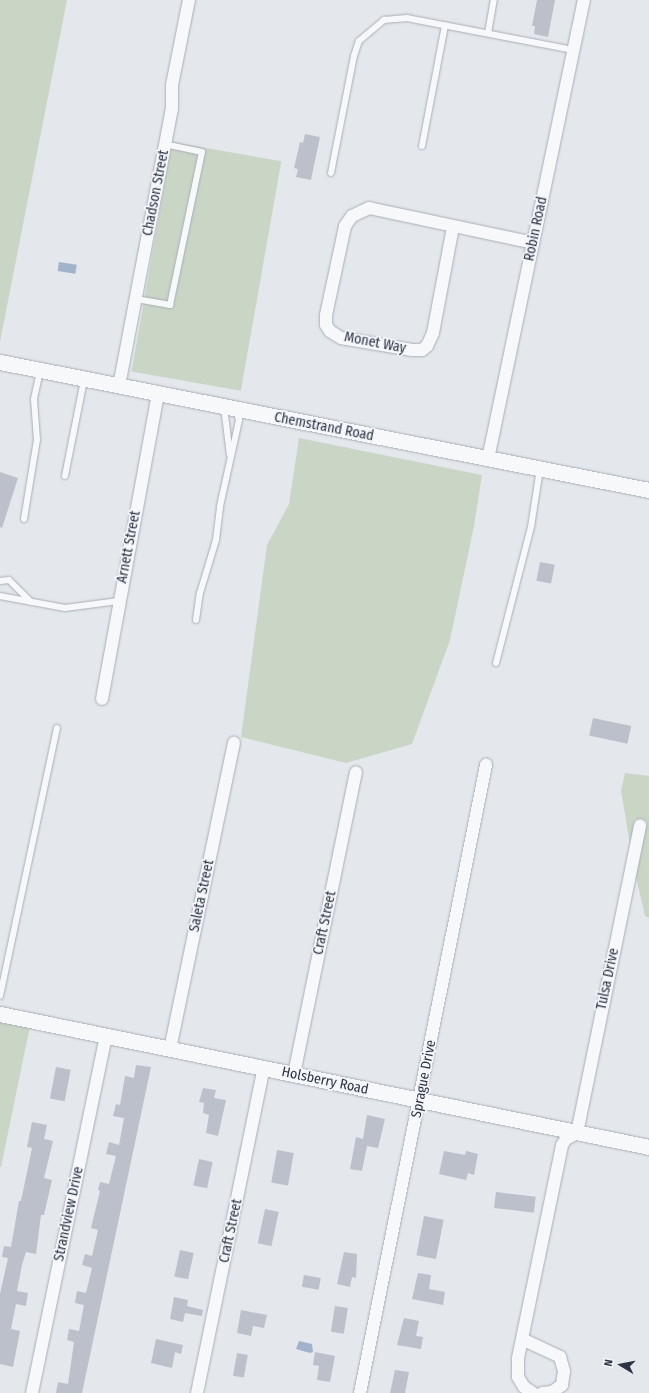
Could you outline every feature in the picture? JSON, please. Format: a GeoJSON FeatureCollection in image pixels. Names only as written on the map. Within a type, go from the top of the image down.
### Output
{"type":"FeatureCollection","features":[{"type":"Feature","properties":{"kind":"street","name":"Chadson Street"},"geometry":{"type":"LineString","coordinates":[[118,386],[166,144],[172,109],[172,85],[189,0]]}},
{"type":"Feature","properties":{"kind":"street","name":"Robin Road"},"geometry":{"type":"LineString","coordinates":[[488,459],[584,0]]}},
{"type":"Feature","properties":{"kind":"street","name":"Monet Way"},"geometry":{"type":"LineString","coordinates":[[453,227],[433,333],[427,346],[422,350],[412,350],[341,338],[330,331],[326,325],[326,315],[345,226],[352,216],[368,208],[533,243]]}},
{"type":"Feature","properties":{"kind":"street","name":"Chemstrand Road"},"geometry":{"type":"LineString","coordinates":[[0,362],[649,490]]}},
{"type":"Feature","properties":{"kind":"street","name":"Arnett Street"},"geometry":{"type":"LineString","coordinates":[[102,700],[158,394]]}},
{"type":"Feature","properties":{"kind":"street","name":"Saleta Street"},"geometry":{"type":"LineString","coordinates":[[170,1049],[234,743]]}},
{"type":"Feature","properties":{"kind":"street","name":"Sprague Drive"},"geometry":{"type":"LineString","coordinates":[[360,1393],[420,1101],[486,765]]}},
{"type":"Feature","properties":{"kind":"street","name":"Craft Street"},"geometry":{"type":"LineString","coordinates":[[294,1074],[356,772]]}},
{"type":"Feature","properties":{"kind":"street","name":"Tulsa Drive"},"geometry":{"type":"LineString","coordinates":[[577,1132],[640,825]]}},
{"type":"Feature","properties":{"kind":"street","name":"Holsberry Road"},"geometry":{"type":"LineString","coordinates":[[0,1014],[649,1147]]}},
{"type":"Feature","properties":{"kind":"street","name":"Strandview Drive"},"geometry":{"type":"LineString","coordinates":[[32,1393],[106,1036]]}},
{"type":"Feature","properties":{"kind":"street","name":"Craft Street"},"geometry":{"type":"LineString","coordinates":[[197,1393],[264,1068]]}},
{"type":"Feature","properties":{"kind":"street"},"geometry":{"type":"LineString","coordinates":[[533,1393],[524,1387],[518,1377],[518,1358],[524,1340],[562,1145],[566,1139],[577,1132]]}},
{"type":"Feature","properties":{"kind":"street"},"geometry":{"type":"LineString","coordinates":[[524,1340],[560,1357],[564,1370],[562,1385],[552,1392],[542,1393]]}},
{"type":"Feature","properties":{"kind":"lane"},"geometry":{"type":"LineString","coordinates":[[488,33],[494,0]]}},
{"type":"Feature","properties":{"kind":"lane"},"geometry":{"type":"LineString","coordinates":[[331,173],[354,56],[359,41],[384,20],[396,17],[573,50]]}},
{"type":"Feature","properties":{"kind":"lane"},"geometry":{"type":"LineString","coordinates":[[422,146],[445,25]]}},
{"type":"Feature","properties":{"kind":"lane"},"geometry":{"type":"LineString","coordinates":[[136,299],[170,306],[202,152],[166,144]]}},
{"type":"Feature","properties":{"kind":"lane"},"geometry":{"type":"LineString","coordinates":[[24,520],[37,440],[34,399],[40,370]]}},
{"type":"Feature","properties":{"kind":"lane"},"geometry":{"type":"LineString","coordinates":[[65,476],[84,379]]}},
{"type":"Feature","properties":{"kind":"lane"},"geometry":{"type":"LineString","coordinates":[[229,408],[230,460]]}},
{"type":"Feature","properties":{"kind":"lane"},"geometry":{"type":"LineString","coordinates":[[196,620],[200,593],[216,540],[239,416],[229,408]]}},
{"type":"Feature","properties":{"kind":"lane"},"geometry":{"type":"LineString","coordinates":[[496,663],[531,527],[540,469]]}},
{"type":"Feature","properties":{"kind":"lane"},"geometry":{"type":"LineString","coordinates":[[0,581],[9,580],[31,602]]}},
{"type":"Feature","properties":{"kind":"lane"},"geometry":{"type":"LineString","coordinates":[[0,596],[65,608],[119,601]]}},
{"type":"Feature","properties":{"kind":"lane"},"geometry":{"type":"LineString","coordinates":[[0,996],[57,728]]}},
{"type":"Feature","properties":{"kind":"green space"},"geometry":{"type":"Polygon","coordinates":[[[0,0],[67,0],[0,342],[0,0]]]}},
{"type":"Feature","properties":{"kind":"green space"},"geometry":{"type":"Polygon","coordinates":[[[172,142],[281,161],[241,391],[132,371],[172,142]]]}},
{"type":"Feature","properties":{"kind":"green space"},"geometry":{"type":"Polygon","coordinates":[[[299,438],[482,475],[474,526],[450,640],[412,744],[346,763],[241,737],[267,545],[289,504],[299,438]]]}},
{"type":"Feature","properties":{"kind":"green space"},"geometry":{"type":"Polygon","coordinates":[[[625,773],[649,776],[649,918],[645,916],[636,877],[647,821],[635,819],[630,844],[621,791],[625,773]]]}},
{"type":"Feature","properties":{"kind":"green space"},"geometry":{"type":"Polygon","coordinates":[[[0,1020],[30,1026],[1,1167],[0,1167],[0,1020]]]}},
{"type":"Feature","properties":{"kind":"water"},"geometry":{"type":"Polygon","coordinates":[[[59,262],[77,265],[75,274],[58,271],[59,262]]]}},
{"type":"Feature","properties":{"kind":"water"},"geometry":{"type":"Polygon","coordinates":[[[299,1341],[312,1344],[313,1352],[310,1353],[296,1349],[299,1341]]]}},
{"type":"Feature","properties":{"kind":"building"},"geometry":{"type":"Polygon","coordinates":[[[537,0],[555,0],[548,37],[534,34],[535,26],[532,26],[537,0]]]}},
{"type":"Feature","properties":{"kind":"building"},"geometry":{"type":"Polygon","coordinates":[[[305,134],[320,137],[311,180],[296,177],[298,169],[294,168],[300,142],[303,143],[305,134]]]}},
{"type":"Feature","properties":{"kind":"building"},"geometry":{"type":"Polygon","coordinates":[[[0,472],[18,478],[2,528],[0,527],[0,472]]]}},
{"type":"Feature","properties":{"kind":"building"},"geometry":{"type":"Polygon","coordinates":[[[540,562],[555,565],[551,584],[536,581],[540,562]]]}},
{"type":"Feature","properties":{"kind":"building"},"geometry":{"type":"Polygon","coordinates":[[[593,718],[631,726],[627,744],[589,736],[593,718]]]}},
{"type":"Feature","properties":{"kind":"building"},"geometry":{"type":"Polygon","coordinates":[[[136,1065],[151,1067],[82,1393],[56,1393],[58,1382],[68,1384],[74,1342],[67,1340],[69,1329],[79,1331],[84,1305],[75,1303],[77,1291],[86,1293],[92,1268],[82,1265],[85,1254],[92,1256],[98,1230],[91,1228],[100,1191],[98,1190],[100,1182],[109,1184],[116,1156],[106,1154],[109,1142],[119,1145],[124,1118],[113,1116],[116,1104],[120,1105],[125,1076],[134,1078],[136,1065]]]}},
{"type":"Feature","properties":{"kind":"building"},"geometry":{"type":"Polygon","coordinates":[[[56,1067],[71,1070],[65,1101],[50,1098],[56,1067]]]}},
{"type":"Feature","properties":{"kind":"building"},"geometry":{"type":"Polygon","coordinates":[[[203,1088],[216,1090],[214,1098],[226,1100],[218,1136],[206,1133],[209,1115],[203,1113],[204,1103],[199,1102],[203,1088]]]}},
{"type":"Feature","properties":{"kind":"building"},"geometry":{"type":"Polygon","coordinates":[[[367,1115],[385,1119],[378,1148],[367,1146],[362,1171],[350,1169],[356,1137],[363,1139],[367,1115]]]}},
{"type":"Feature","properties":{"kind":"building"},"geometry":{"type":"Polygon","coordinates":[[[32,1122],[47,1125],[44,1139],[53,1141],[44,1178],[52,1180],[44,1215],[41,1215],[36,1254],[26,1252],[22,1265],[17,1291],[28,1293],[26,1306],[16,1304],[11,1329],[20,1331],[13,1367],[0,1364],[0,1294],[8,1258],[2,1257],[4,1246],[11,1247],[19,1201],[21,1201],[32,1148],[27,1147],[32,1122]]]}},
{"type":"Feature","properties":{"kind":"building"},"geometry":{"type":"Polygon","coordinates":[[[277,1150],[294,1153],[288,1185],[271,1182],[277,1150]]]}},
{"type":"Feature","properties":{"kind":"building"},"geometry":{"type":"Polygon","coordinates":[[[444,1151],[465,1155],[466,1151],[478,1154],[474,1175],[468,1173],[466,1180],[439,1174],[444,1151]]]}},
{"type":"Feature","properties":{"kind":"building"},"geometry":{"type":"Polygon","coordinates":[[[199,1159],[213,1162],[207,1188],[193,1185],[199,1159]]]}},
{"type":"Feature","properties":{"kind":"building"},"geometry":{"type":"Polygon","coordinates":[[[496,1192],[536,1197],[534,1213],[494,1208],[496,1192]]]}},
{"type":"Feature","properties":{"kind":"building"},"geometry":{"type":"Polygon","coordinates":[[[265,1209],[279,1212],[271,1246],[258,1243],[265,1209]]]}},
{"type":"Feature","properties":{"kind":"building"},"geometry":{"type":"Polygon","coordinates":[[[424,1216],[444,1220],[436,1259],[416,1255],[424,1216]]]}},
{"type":"Feature","properties":{"kind":"building"},"geometry":{"type":"Polygon","coordinates":[[[180,1250],[194,1253],[188,1279],[174,1276],[180,1250]]]}},
{"type":"Feature","properties":{"kind":"building"},"geometry":{"type":"Polygon","coordinates":[[[344,1252],[357,1254],[356,1278],[352,1277],[350,1287],[337,1284],[344,1252]]]}},
{"type":"Feature","properties":{"kind":"building"},"geometry":{"type":"Polygon","coordinates":[[[418,1273],[431,1275],[429,1289],[445,1292],[443,1305],[412,1299],[418,1273]]]}},
{"type":"Feature","properties":{"kind":"building"},"geometry":{"type":"Polygon","coordinates":[[[304,1275],[321,1278],[319,1290],[302,1287],[304,1275]]]}},
{"type":"Feature","properties":{"kind":"building"},"geometry":{"type":"Polygon","coordinates":[[[174,1297],[188,1300],[187,1306],[203,1310],[202,1316],[185,1313],[183,1322],[170,1319],[174,1297]]]}},
{"type":"Feature","properties":{"kind":"building"},"geometry":{"type":"Polygon","coordinates":[[[335,1306],[348,1308],[344,1334],[331,1332],[335,1306]]]}},
{"type":"Feature","properties":{"kind":"building"},"geometry":{"type":"Polygon","coordinates":[[[241,1310],[267,1315],[264,1328],[253,1326],[251,1336],[237,1333],[241,1310]]]}},
{"type":"Feature","properties":{"kind":"building"},"geometry":{"type":"Polygon","coordinates":[[[404,1318],[419,1321],[416,1336],[423,1337],[421,1349],[397,1345],[404,1318]]]}},
{"type":"Feature","properties":{"kind":"building"},"geometry":{"type":"Polygon","coordinates":[[[156,1339],[183,1345],[181,1354],[175,1352],[172,1368],[151,1363],[156,1339]]]}},
{"type":"Feature","properties":{"kind":"building"},"geometry":{"type":"Polygon","coordinates":[[[315,1352],[335,1356],[330,1382],[317,1380],[319,1366],[313,1365],[315,1352]]]}},
{"type":"Feature","properties":{"kind":"building"},"geometry":{"type":"Polygon","coordinates":[[[237,1353],[248,1355],[244,1378],[233,1376],[237,1353]]]}},
{"type":"Feature","properties":{"kind":"building"},"geometry":{"type":"Polygon","coordinates":[[[395,1370],[409,1372],[405,1393],[390,1393],[395,1370]]]}}]}
